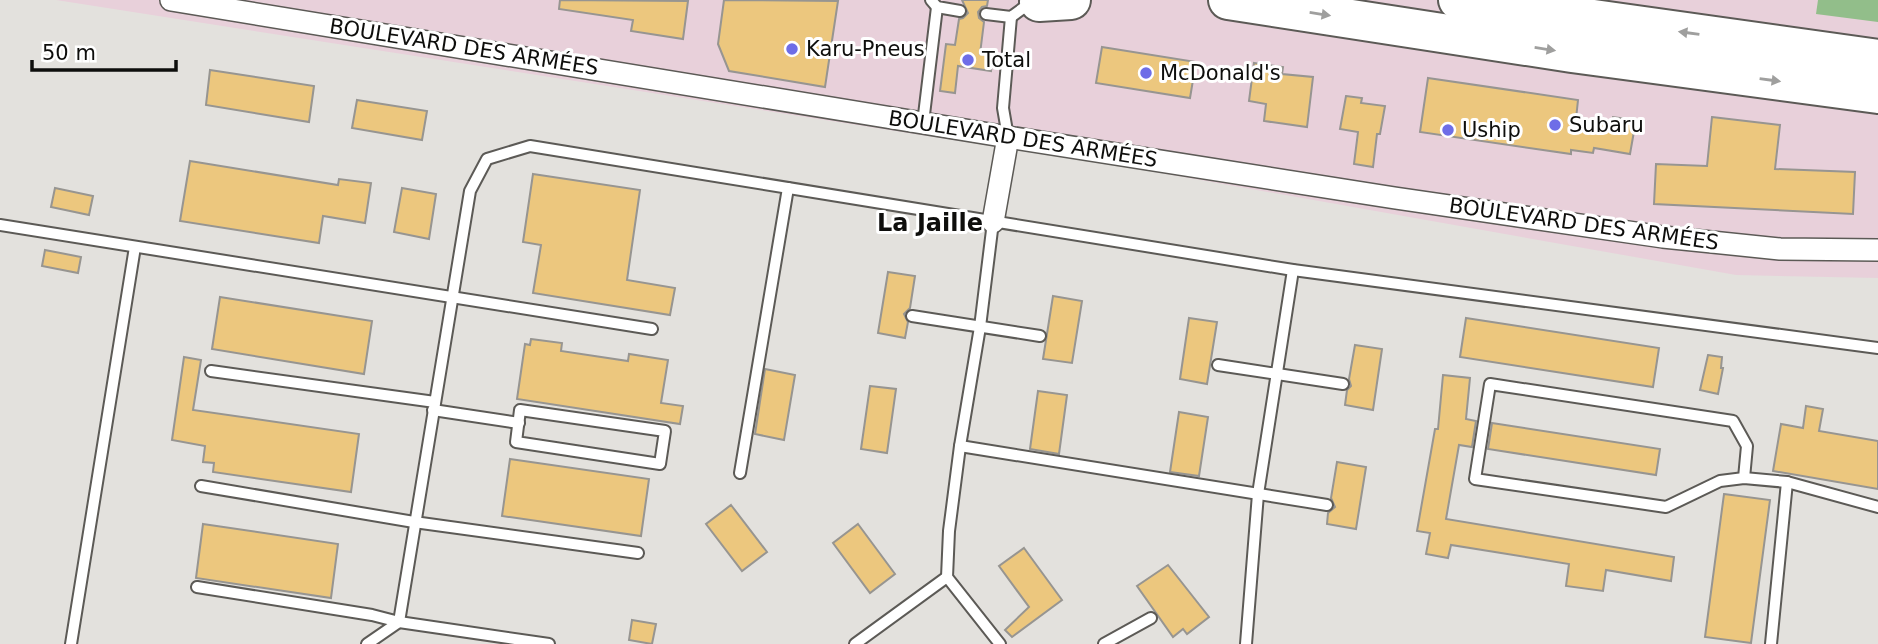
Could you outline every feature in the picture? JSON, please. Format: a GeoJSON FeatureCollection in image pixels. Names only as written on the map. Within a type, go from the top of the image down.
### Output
{"type":"FeatureCollection","features":[{"type":"Feature","properties":{"kind":"highway"},"geometry":{"type":"LineString","coordinates":[[1228,0],[1572,53],[1878,94]]}},
{"type":"Feature","properties":{"kind":"highway"},"geometry":{"type":"LineString","coordinates":[[1458,0],[1878,59]]}},
{"type":"Feature","properties":{"kind":"street","name":"BOULEVARD DES ARMÉES"},"geometry":{"type":"LineString","coordinates":[[171,0],[1008,138],[1409,200],[1663,237],[1780,249],[1878,250]]}},
{"type":"Feature","properties":{"kind":"street"},"geometry":{"type":"LineString","coordinates":[[993,222],[1008,138]]}},
{"type":"Feature","properties":{"kind":"lane"},"geometry":{"type":"LineString","coordinates":[[923,123],[934,3],[960,11]]}},
{"type":"Feature","properties":{"kind":"lane"},"geometry":{"type":"LineString","coordinates":[[986,13],[1040,6],[1003,108],[1008,138]]}},
{"type":"Feature","properties":{"kind":"lane"},"geometry":{"type":"LineString","coordinates":[[367,644],[399,622],[470,191],[487,159],[530,145],[1293,270],[1878,348]]}},
{"type":"Feature","properties":{"kind":"lane"},"geometry":{"type":"LineString","coordinates":[[740,473],[788,188]]}},
{"type":"Feature","properties":{"kind":"lane"},"geometry":{"type":"LineString","coordinates":[[993,222],[980,327],[960,446],[949,531],[947,577],[1000,644]]}},
{"type":"Feature","properties":{"kind":"lane"},"geometry":{"type":"LineString","coordinates":[[0,225],[652,330]]}},
{"type":"Feature","properties":{"kind":"lane"},"geometry":{"type":"LineString","coordinates":[[71,644],[135,247]]}},
{"type":"Feature","properties":{"kind":"lane"},"geometry":{"type":"LineString","coordinates":[[1246,644],[1258,494],[1293,270]]}},
{"type":"Feature","properties":{"kind":"lane"},"geometry":{"type":"LineString","coordinates":[[912,316],[1041,336]]}},
{"type":"Feature","properties":{"kind":"lane"},"geometry":{"type":"LineString","coordinates":[[1218,365],[1343,384]]}},
{"type":"Feature","properties":{"kind":"lane"},"geometry":{"type":"LineString","coordinates":[[211,371],[434,406],[519,423]]}},
{"type":"Feature","properties":{"kind":"lane"},"geometry":{"type":"LineString","coordinates":[[1744,478],[1747,446],[1733,421],[1490,384],[1475,479],[1666,507],[1720,481],[1744,478],[1787,482],[1878,507]]}},
{"type":"Feature","properties":{"kind":"lane"},"geometry":{"type":"LineString","coordinates":[[520,410],[665,431],[660,464],[516,442],[519,423],[520,410]]}},
{"type":"Feature","properties":{"kind":"lane"},"geometry":{"type":"LineString","coordinates":[[960,446],[1327,505]]}},
{"type":"Feature","properties":{"kind":"lane"},"geometry":{"type":"LineString","coordinates":[[1771,644],[1787,482]]}},
{"type":"Feature","properties":{"kind":"lane"},"geometry":{"type":"LineString","coordinates":[[201,486],[414,522],[638,553]]}},
{"type":"Feature","properties":{"kind":"lane"},"geometry":{"type":"LineString","coordinates":[[855,644],[947,577]]}},
{"type":"Feature","properties":{"kind":"lane"},"geometry":{"type":"LineString","coordinates":[[197,587],[372,615],[399,622],[549,644]]}},
{"type":"Feature","properties":{"kind":"lane"},"geometry":{"type":"LineString","coordinates":[[1104,644],[1151,618]]}},
{"type":"Feature","properties":{"kind":"shaded area"},"geometry":{"type":"Polygon","coordinates":[[[56,0],[1878,0],[1878,278],[1736,275],[1133,168],[56,0]]]}},
{"type":"Feature","properties":{"kind":"green space"},"geometry":{"type":"Polygon","coordinates":[[[1818,0],[1878,0],[1878,22],[1816,14],[1818,0]]]}},
{"type":"Feature","properties":{"kind":"building"},"geometry":{"type":"Polygon","coordinates":[[[560,0],[688,1],[683,39],[631,31],[633,20],[559,9],[560,0]]]}},
{"type":"Feature","properties":{"kind":"building","name":"Karu-Pneus"},"geometry":{"type":"Polygon","coordinates":[[[724,0],[838,1],[825,87],[729,71],[718,44],[724,0]]]}},
{"type":"Feature","properties":{"kind":"building"},"geometry":{"type":"Polygon","coordinates":[[[962,0],[988,0],[987,6],[978,12],[979,18],[984,22],[980,54],[993,55],[991,71],[958,66],[955,93],[940,91],[946,44],[955,45],[959,19],[968,13],[962,0]]]}},
{"type":"Feature","properties":{"kind":"building","name":"McDonald's"},"geometry":{"type":"Polygon","coordinates":[[[1102,47],[1196,62],[1190,98],[1096,83],[1102,47]]]}},
{"type":"Feature","properties":{"kind":"building"},"geometry":{"type":"Polygon","coordinates":[[[1254,63],[1283,67],[1282,74],[1313,77],[1307,127],[1264,121],[1266,104],[1249,101],[1254,63]]]}},
{"type":"Feature","properties":{"kind":"building"},"geometry":{"type":"Polygon","coordinates":[[[210,70],[314,86],[309,122],[206,105],[210,70]]]}},
{"type":"Feature","properties":{"kind":"building"},"geometry":{"type":"Polygon","coordinates":[[[1428,78],[1578,100],[1576,119],[1612,125],[1613,117],[1636,120],[1630,154],[1594,148],[1593,153],[1571,150],[1571,154],[1420,132],[1428,78]]]}},
{"type":"Feature","properties":{"kind":"building"},"geometry":{"type":"Polygon","coordinates":[[[1346,96],[1362,98],[1361,103],[1385,106],[1380,134],[1377,134],[1373,167],[1354,164],[1358,132],[1340,129],[1346,96]]]}},
{"type":"Feature","properties":{"kind":"building"},"geometry":{"type":"Polygon","coordinates":[[[357,100],[427,111],[422,140],[352,128],[357,100]]]}},
{"type":"Feature","properties":{"kind":"building"},"geometry":{"type":"Polygon","coordinates":[[[1712,117],[1780,125],[1775,169],[1855,172],[1853,214],[1654,204],[1656,164],[1707,166],[1712,117]]]}},
{"type":"Feature","properties":{"kind":"building"},"geometry":{"type":"Polygon","coordinates":[[[190,161],[338,185],[339,179],[371,183],[365,223],[323,216],[319,243],[180,221],[190,161]]]}},
{"type":"Feature","properties":{"kind":"building"},"geometry":{"type":"Polygon","coordinates":[[[533,174],[640,190],[627,280],[675,288],[670,315],[533,293],[541,245],[523,242],[533,174]]]}},
{"type":"Feature","properties":{"kind":"building"},"geometry":{"type":"Polygon","coordinates":[[[55,188],[93,196],[89,215],[51,207],[55,188]]]}},
{"type":"Feature","properties":{"kind":"building"},"geometry":{"type":"Polygon","coordinates":[[[402,188],[436,194],[429,239],[394,232],[402,188]]]}},
{"type":"Feature","properties":{"kind":"building"},"geometry":{"type":"Polygon","coordinates":[[[45,250],[81,257],[78,273],[42,266],[45,250]]]}},
{"type":"Feature","properties":{"kind":"building"},"geometry":{"type":"Polygon","coordinates":[[[888,272],[915,276],[910,308],[904,314],[908,322],[905,338],[878,333],[888,272]]]}},
{"type":"Feature","properties":{"kind":"building"},"geometry":{"type":"Polygon","coordinates":[[[1053,296],[1082,301],[1072,363],[1043,359],[1053,296]]]}},
{"type":"Feature","properties":{"kind":"building"},"geometry":{"type":"Polygon","coordinates":[[[220,297],[372,321],[364,374],[212,349],[220,297]]]}},
{"type":"Feature","properties":{"kind":"building"},"geometry":{"type":"Polygon","coordinates":[[[1189,318],[1217,322],[1207,384],[1180,379],[1189,318]]]}},
{"type":"Feature","properties":{"kind":"building"},"geometry":{"type":"Polygon","coordinates":[[[1466,318],[1659,348],[1653,387],[1460,357],[1466,318]]]}},
{"type":"Feature","properties":{"kind":"building"},"geometry":{"type":"Polygon","coordinates":[[[531,339],[562,343],[561,351],[628,361],[629,354],[668,360],[661,403],[683,406],[680,424],[517,399],[525,344],[530,345],[531,339]]]}},
{"type":"Feature","properties":{"kind":"building"},"geometry":{"type":"Polygon","coordinates":[[[1355,345],[1382,349],[1373,410],[1345,405],[1347,390],[1351,386],[1349,379],[1355,345]]]}},
{"type":"Feature","properties":{"kind":"building"},"geometry":{"type":"Polygon","coordinates":[[[1708,355],[1722,357],[1723,368],[1718,394],[1700,390],[1708,355]]]}},
{"type":"Feature","properties":{"kind":"building"},"geometry":{"type":"Polygon","coordinates":[[[184,357],[201,360],[193,410],[359,434],[351,492],[213,472],[214,463],[203,462],[205,446],[172,440],[184,357]]]}},
{"type":"Feature","properties":{"kind":"building"},"geometry":{"type":"Polygon","coordinates":[[[765,369],[795,375],[784,440],[755,434],[765,369]]]}},
{"type":"Feature","properties":{"kind":"building"},"geometry":{"type":"Polygon","coordinates":[[[1443,375],[1470,378],[1466,419],[1476,421],[1472,447],[1459,445],[1446,519],[1674,557],[1671,581],[1606,570],[1603,591],[1566,586],[1569,564],[1451,545],[1448,558],[1426,554],[1430,533],[1417,531],[1435,429],[1438,429],[1443,375]]]}},
{"type":"Feature","properties":{"kind":"building"},"geometry":{"type":"Polygon","coordinates":[[[870,386],[896,389],[887,453],[861,449],[870,386]]]}},
{"type":"Feature","properties":{"kind":"building"},"geometry":{"type":"Polygon","coordinates":[[[1038,391],[1067,395],[1059,454],[1030,449],[1038,391]]]}},
{"type":"Feature","properties":{"kind":"building"},"geometry":{"type":"Polygon","coordinates":[[[1806,406],[1823,409],[1819,431],[1878,441],[1878,489],[1773,471],[1781,424],[1803,428],[1806,406]]]}},
{"type":"Feature","properties":{"kind":"building"},"geometry":{"type":"Polygon","coordinates":[[[1179,412],[1208,417],[1199,476],[1170,472],[1179,412]]]}},
{"type":"Feature","properties":{"kind":"building"},"geometry":{"type":"Polygon","coordinates":[[[1492,423],[1660,449],[1656,475],[1488,449],[1492,423]]]}},
{"type":"Feature","properties":{"kind":"building"},"geometry":{"type":"Polygon","coordinates":[[[510,459],[649,479],[641,536],[502,516],[510,459]]]}},
{"type":"Feature","properties":{"kind":"building"},"geometry":{"type":"Polygon","coordinates":[[[1337,462],[1366,467],[1356,529],[1327,524],[1328,513],[1335,507],[1331,498],[1337,462]]]}},
{"type":"Feature","properties":{"kind":"building"},"geometry":{"type":"Polygon","coordinates":[[[1724,494],[1770,500],[1751,643],[1705,637],[1724,494]]]}},
{"type":"Feature","properties":{"kind":"building"},"geometry":{"type":"Polygon","coordinates":[[[731,505],[767,552],[742,571],[706,524],[731,505]]]}},
{"type":"Feature","properties":{"kind":"building"},"geometry":{"type":"Polygon","coordinates":[[[203,524],[338,544],[331,598],[196,578],[203,524]]]}},
{"type":"Feature","properties":{"kind":"building"},"geometry":{"type":"Polygon","coordinates":[[[858,524],[895,574],[870,593],[833,543],[858,524]]]}},
{"type":"Feature","properties":{"kind":"building"},"geometry":{"type":"Polygon","coordinates":[[[1024,548],[1062,600],[1012,637],[1005,630],[1029,607],[999,566],[1024,548]]]}},
{"type":"Feature","properties":{"kind":"building"},"geometry":{"type":"Polygon","coordinates":[[[1168,565],[1209,617],[1187,634],[1183,629],[1173,637],[1137,586],[1168,565]]]}},
{"type":"Feature","properties":{"kind":"building"},"geometry":{"type":"Polygon","coordinates":[[[632,620],[656,624],[652,644],[629,640],[632,620]]]}},
{"type":"Feature","properties":{"kind":"place","name":"Karu-Pneus"},"geometry":{"type":"Point","coordinates":[792,49]}},
{"type":"Feature","properties":{"kind":"place","name":"Total"},"geometry":{"type":"Point","coordinates":[968,60]}},
{"type":"Feature","properties":{"kind":"place","name":"McDonald's"},"geometry":{"type":"Point","coordinates":[1146,73]}},
{"type":"Feature","properties":{"kind":"place","name":"Subaru"},"geometry":{"type":"Point","coordinates":[1555,125]}},
{"type":"Feature","properties":{"kind":"place","name":"Uship"},"geometry":{"type":"Point","coordinates":[1448,130]}},
{"type":"Feature","properties":{"kind":"district","name":"La Jaille"},"geometry":{"type":"Point","coordinates":[930,223]}}]}
